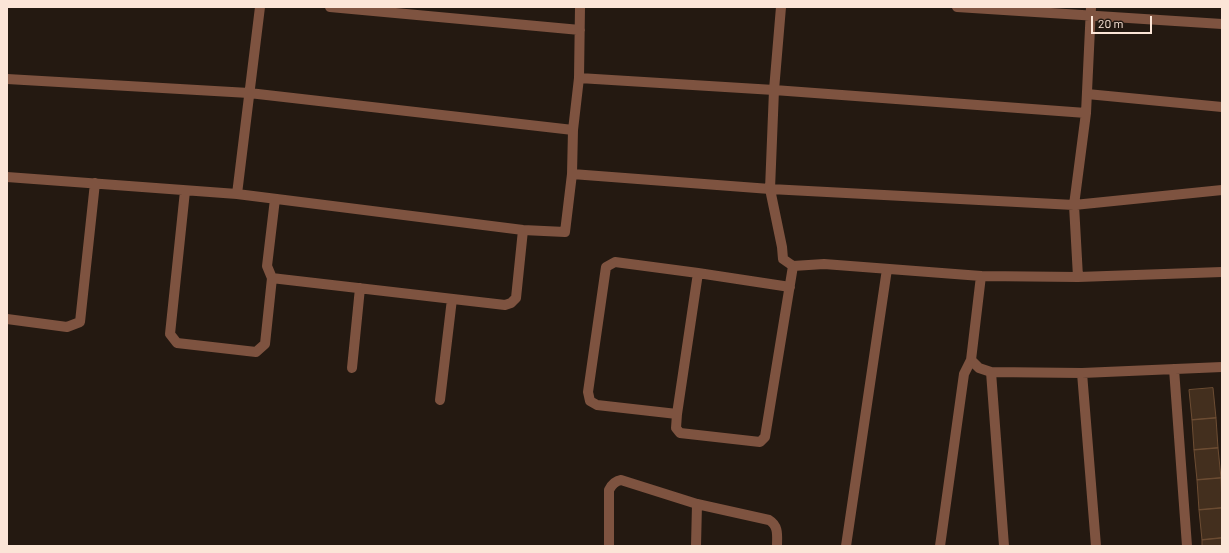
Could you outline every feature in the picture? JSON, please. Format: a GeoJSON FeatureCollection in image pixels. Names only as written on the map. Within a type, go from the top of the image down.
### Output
{"type":"FeatureCollection","features":[{"type":"Feature","properties":{"kind":"street"},"geometry":{"type":"LineString","coordinates":[[237,194],[260,7]]}},
{"type":"Feature","properties":{"kind":"street"},"geometry":{"type":"LineString","coordinates":[[330,7],[580,30]]}},
{"type":"Feature","properties":{"kind":"street"},"geometry":{"type":"LineString","coordinates":[[7,176],[237,194],[523,230],[566,232],[572,174],[573,130],[579,78],[580,7]]}},
{"type":"Feature","properties":{"kind":"street"},"geometry":{"type":"LineString","coordinates":[[781,7],[774,90],[770,189],[782,247],[783,259],[793,266],[824,264],[981,276],[1078,277],[1222,272]]}},
{"type":"Feature","properties":{"kind":"street"},"geometry":{"type":"LineString","coordinates":[[957,7],[1091,11],[1222,24]]}},
{"type":"Feature","properties":{"kind":"street"},"geometry":{"type":"LineString","coordinates":[[1078,277],[1074,205],[1086,113],[1091,11]]}},
{"type":"Feature","properties":{"kind":"street"},"geometry":{"type":"LineString","coordinates":[[579,78],[774,90],[1086,113]]}},
{"type":"Feature","properties":{"kind":"street"},"geometry":{"type":"LineString","coordinates":[[7,79],[249,93],[573,130]]}},
{"type":"Feature","properties":{"kind":"street"},"geometry":{"type":"LineString","coordinates":[[1087,94],[1222,107]]}},
{"type":"Feature","properties":{"kind":"street"},"geometry":{"type":"LineString","coordinates":[[572,174],[770,189],[1074,205],[1222,190]]}},
{"type":"Feature","properties":{"kind":"street"},"geometry":{"type":"LineString","coordinates":[[7,319],[67,327],[80,322],[95,184]]}},
{"type":"Feature","properties":{"kind":"street"},"geometry":{"type":"LineString","coordinates":[[185,190],[170,334],[177,343],[256,352],[265,344],[272,278],[267,266],[275,199]]}},
{"type":"Feature","properties":{"kind":"street"},"geometry":{"type":"LineString","coordinates":[[272,278],[505,305],[516,298],[523,230]]}},
{"type":"Feature","properties":{"kind":"street"},"geometry":{"type":"LineString","coordinates":[[677,414],[597,405],[590,401],[588,392],[606,268],[615,262],[790,287]]}},
{"type":"Feature","properties":{"kind":"street"},"geometry":{"type":"LineString","coordinates":[[698,273],[676,428],[680,433],[760,442],[765,437],[793,266]]}},
{"type":"Feature","properties":{"kind":"street"},"geometry":{"type":"LineString","coordinates":[[846,546],[887,269]]}},
{"type":"Feature","properties":{"kind":"street"},"geometry":{"type":"LineString","coordinates":[[940,546],[964,374],[971,360],[981,276]]}},
{"type":"Feature","properties":{"kind":"street"},"geometry":{"type":"LineString","coordinates":[[352,368],[360,288]]}},
{"type":"Feature","properties":{"kind":"street"},"geometry":{"type":"LineString","coordinates":[[440,400],[452,299]]}},
{"type":"Feature","properties":{"kind":"street"},"geometry":{"type":"LineString","coordinates":[[971,360],[979,368],[991,372],[1082,373],[1222,367]]}},
{"type":"Feature","properties":{"kind":"street"},"geometry":{"type":"LineString","coordinates":[[1174,368],[1188,546]]}},
{"type":"Feature","properties":{"kind":"street"},"geometry":{"type":"LineString","coordinates":[[991,372],[1004,546]]}},
{"type":"Feature","properties":{"kind":"street"},"geometry":{"type":"LineString","coordinates":[[1082,373],[1096,546]]}},
{"type":"Feature","properties":{"kind":"street"},"geometry":{"type":"LineString","coordinates":[[609,546],[609,490],[616,481],[621,480],[697,504],[769,520],[772,522],[777,531],[777,546]]}},
{"type":"Feature","properties":{"kind":"street"},"geometry":{"type":"LineString","coordinates":[[696,546],[697,504]]}},
{"type":"Feature","properties":{"kind":"building"},"geometry":{"type":"Polygon","coordinates":[[[1213,388],[1216,418],[1192,420],[1189,390],[1213,388]]]}},
{"type":"Feature","properties":{"kind":"building"},"geometry":{"type":"Polygon","coordinates":[[[1216,418],[1218,448],[1194,450],[1192,420],[1216,418]]]}},
{"type":"Feature","properties":{"kind":"building"},"geometry":{"type":"Polygon","coordinates":[[[1218,448],[1221,478],[1197,480],[1194,450],[1218,448]]]}},
{"type":"Feature","properties":{"kind":"building"},"geometry":{"type":"Polygon","coordinates":[[[1221,478],[1222,508],[1199,510],[1197,480],[1221,478]]]}},
{"type":"Feature","properties":{"kind":"building"},"geometry":{"type":"Polygon","coordinates":[[[1222,508],[1222,538],[1202,540],[1199,510],[1222,508]]]}},
{"type":"Feature","properties":{"kind":"building"},"geometry":{"type":"Polygon","coordinates":[[[1222,538],[1222,546],[1202,546],[1202,540],[1222,538]]]}}]}
